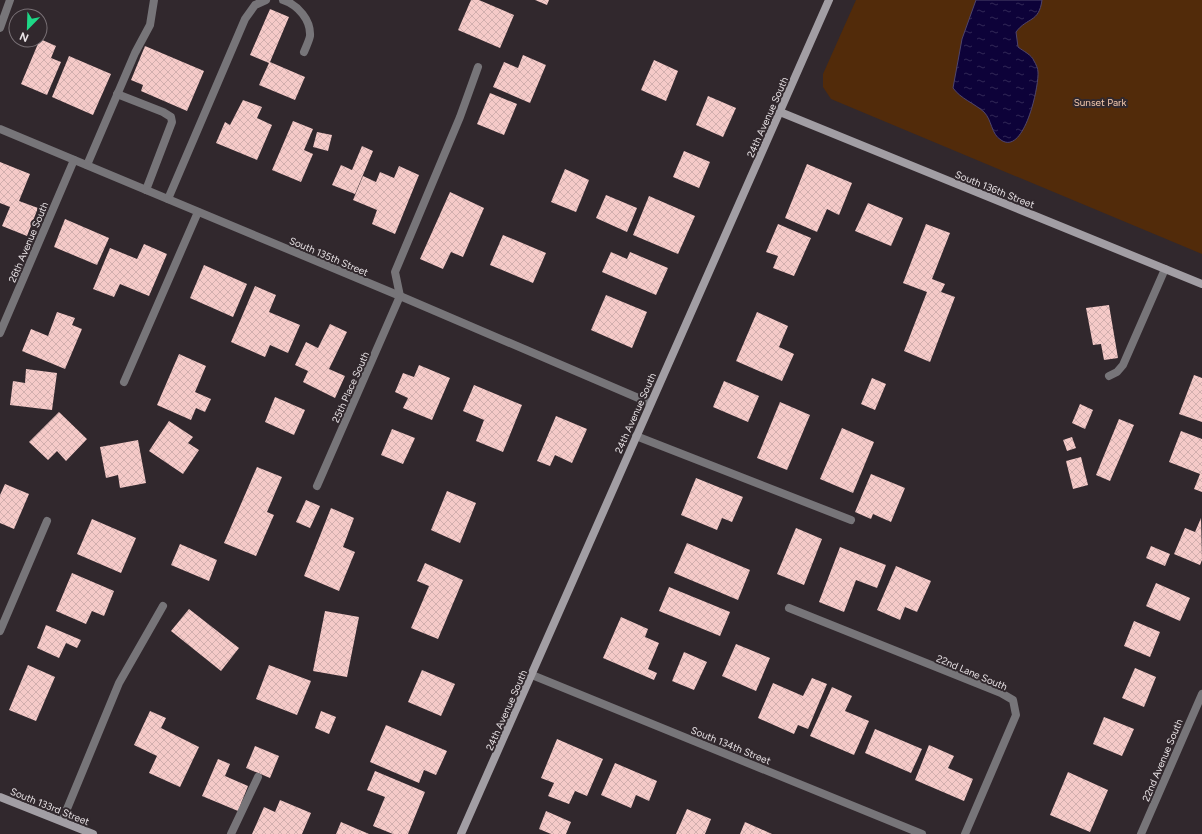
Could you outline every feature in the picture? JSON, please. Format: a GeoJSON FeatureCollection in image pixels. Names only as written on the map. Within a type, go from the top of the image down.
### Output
{"type":"FeatureCollection","features":[{"type":"Feature","properties":{"kind":"street"},"geometry":{"type":"LineString","coordinates":[[0,28],[10,0]]}},
{"type":"Feature","properties":{"kind":"street"},"geometry":{"type":"LineString","coordinates":[[86,165],[135,53],[150,25],[154,0]]}},
{"type":"Feature","properties":{"kind":"street"},"geometry":{"type":"LineString","coordinates":[[168,199],[245,19],[254,5],[266,0]]}},
{"type":"Feature","properties":{"kind":"street"},"geometry":{"type":"LineString","coordinates":[[283,0],[291,2],[307,18],[310,36],[304,52]]}},
{"type":"Feature","properties":{"kind":"street","name":"24th Avenue South"},"geometry":{"type":"LineString","coordinates":[[461,834],[829,0]]}},
{"type":"Feature","properties":{"kind":"street"},"geometry":{"type":"LineString","coordinates":[[400,296],[395,272],[460,117],[478,67]]}},
{"type":"Feature","properties":{"kind":"street"},"geometry":{"type":"LineString","coordinates":[[117,94],[163,112],[171,117],[172,122],[146,190]]}},
{"type":"Feature","properties":{"kind":"street","name":"South 136th Street"},"geometry":{"type":"LineString","coordinates":[[780,112],[1202,284]]}},
{"type":"Feature","properties":{"kind":"street","name":"South 135th Street"},"geometry":{"type":"LineString","coordinates":[[0,129],[400,296],[650,403]]}},
{"type":"Feature","properties":{"kind":"street","name":"26th Avenue South"},"geometry":{"type":"LineString","coordinates":[[0,333],[74,160]]}},
{"type":"Feature","properties":{"kind":"street"},"geometry":{"type":"LineString","coordinates":[[124,382],[198,212]]}},
{"type":"Feature","properties":{"kind":"street"},"geometry":{"type":"LineString","coordinates":[[1109,376],[1117,372],[1123,365],[1165,269]]}},
{"type":"Feature","properties":{"kind":"street","name":"25th Place South"},"geometry":{"type":"LineString","coordinates":[[318,486],[400,296]]}},
{"type":"Feature","properties":{"kind":"street"},"geometry":{"type":"LineString","coordinates":[[636,436],[851,520]]}},
{"type":"Feature","properties":{"kind":"street"},"geometry":{"type":"LineString","coordinates":[[0,631],[47,521]]}},
{"type":"Feature","properties":{"kind":"street"},"geometry":{"type":"LineString","coordinates":[[62,821],[119,683],[163,606]]}},
{"type":"Feature","properties":{"kind":"street","name":"22nd Lane South"},"geometry":{"type":"LineString","coordinates":[[789,608],[1001,693],[1013,700],[1016,716],[964,834]]}},
{"type":"Feature","properties":{"kind":"street","name":"South 134th Street"},"geometry":{"type":"LineString","coordinates":[[532,675],[922,834]]}},
{"type":"Feature","properties":{"kind":"street","name":"22nd Avenue South"},"geometry":{"type":"LineString","coordinates":[[1141,834],[1202,694]]}},
{"type":"Feature","properties":{"kind":"street"},"geometry":{"type":"LineString","coordinates":[[231,834],[258,777]]}},
{"type":"Feature","properties":{"kind":"street","name":"South 133rd Street"},"geometry":{"type":"LineString","coordinates":[[0,797],[93,834]]}},
{"type":"Feature","properties":{"kind":"green space","name":"Sunset Park"},"geometry":{"type":"Polygon","coordinates":[[[856,0],[1202,0],[1202,254],[831,99],[823,87],[823,74],[856,0]]]}},
{"type":"Feature","properties":{"kind":"water"},"geometry":{"type":"Polygon","coordinates":[[[976,0],[1042,0],[1038,13],[1016,32],[1018,47],[1033,59],[1036,65],[1038,80],[1033,104],[1023,129],[1017,138],[1009,142],[1001,140],[995,134],[987,115],[984,112],[956,92],[953,88],[962,39],[976,0]]]}},
{"type":"Feature","properties":{"kind":"building"},"geometry":{"type":"Polygon","coordinates":[[[471,0],[479,0],[514,15],[500,48],[458,30],[471,0]]]}},
{"type":"Feature","properties":{"kind":"building"},"geometry":{"type":"Polygon","coordinates":[[[535,0],[549,0],[547,5],[535,0]]]}},
{"type":"Feature","properties":{"kind":"building"},"geometry":{"type":"Polygon","coordinates":[[[270,9],[289,17],[270,62],[305,77],[295,100],[259,85],[269,63],[250,55],[270,9]]]}},
{"type":"Feature","properties":{"kind":"building"},"geometry":{"type":"Polygon","coordinates":[[[48,42],[56,46],[51,58],[61,62],[47,95],[21,84],[36,48],[48,48],[48,42]]]}},
{"type":"Feature","properties":{"kind":"building"},"geometry":{"type":"Polygon","coordinates":[[[145,46],[204,71],[187,111],[141,91],[143,85],[131,80],[145,46]]]}},
{"type":"Feature","properties":{"kind":"building"},"geometry":{"type":"Polygon","coordinates":[[[523,55],[546,65],[530,103],[493,87],[504,62],[518,68],[523,55]]]}},
{"type":"Feature","properties":{"kind":"building"},"geometry":{"type":"Polygon","coordinates":[[[69,56],[111,74],[93,115],[52,97],[69,56]]]}},
{"type":"Feature","properties":{"kind":"building"},"geometry":{"type":"Polygon","coordinates":[[[654,60],[678,71],[666,101],[641,90],[654,60]]]}},
{"type":"Feature","properties":{"kind":"building"},"geometry":{"type":"Polygon","coordinates":[[[490,93],[517,104],[504,135],[477,124],[490,93]]]}},
{"type":"Feature","properties":{"kind":"building"},"geometry":{"type":"Polygon","coordinates":[[[708,96],[736,108],[723,137],[696,125],[708,96]]]}},
{"type":"Feature","properties":{"kind":"building"},"geometry":{"type":"Polygon","coordinates":[[[243,100],[262,107],[257,118],[272,125],[257,160],[216,143],[225,122],[230,125],[243,100]]]}},
{"type":"Feature","properties":{"kind":"building"},"geometry":{"type":"Polygon","coordinates":[[[293,121],[313,129],[304,150],[313,154],[301,182],[272,170],[293,121]]]}},
{"type":"Feature","properties":{"kind":"building"},"geometry":{"type":"Polygon","coordinates":[[[317,132],[332,135],[328,151],[313,147],[317,132]]]}},
{"type":"Feature","properties":{"kind":"building"},"geometry":{"type":"Polygon","coordinates":[[[362,146],[373,151],[355,194],[332,185],[341,165],[352,170],[362,146]]]}},
{"type":"Feature","properties":{"kind":"building"},"geometry":{"type":"Polygon","coordinates":[[[684,151],[710,162],[699,188],[673,177],[684,151]]]}},
{"type":"Feature","properties":{"kind":"building"},"geometry":{"type":"Polygon","coordinates":[[[0,162],[30,174],[19,201],[38,208],[27,236],[2,226],[10,207],[0,203],[0,162]]]}},
{"type":"Feature","properties":{"kind":"building"},"geometry":{"type":"Polygon","coordinates":[[[807,164],[852,183],[839,215],[827,209],[817,232],[785,218],[807,164]]]}},
{"type":"Feature","properties":{"kind":"building"},"geometry":{"type":"Polygon","coordinates":[[[399,166],[419,175],[395,234],[372,224],[377,210],[353,200],[363,176],[376,182],[380,172],[394,178],[399,166]]]}},
{"type":"Feature","properties":{"kind":"building"},"geometry":{"type":"Polygon","coordinates":[[[565,169],[589,180],[576,212],[551,202],[565,169]]]}},
{"type":"Feature","properties":{"kind":"building"},"geometry":{"type":"Polygon","coordinates":[[[450,192],[484,208],[463,257],[451,252],[443,269],[420,259],[450,192]]]}},
{"type":"Feature","properties":{"kind":"building"},"geometry":{"type":"Polygon","coordinates":[[[606,195],[637,208],[627,232],[596,218],[606,195]]]}},
{"type":"Feature","properties":{"kind":"building"},"geometry":{"type":"Polygon","coordinates":[[[649,196],[695,216],[678,254],[633,235],[649,196]]]}},
{"type":"Feature","properties":{"kind":"building"},"geometry":{"type":"Polygon","coordinates":[[[868,203],[903,218],[891,246],[855,231],[868,203]]]}},
{"type":"Feature","properties":{"kind":"building"},"geometry":{"type":"Polygon","coordinates":[[[65,219],[109,238],[97,265],[54,247],[65,219]]]}},
{"type":"Feature","properties":{"kind":"building"},"geometry":{"type":"Polygon","coordinates":[[[778,224],[811,238],[794,276],[773,268],[778,256],[766,252],[778,224]]]}},
{"type":"Feature","properties":{"kind":"building"},"geometry":{"type":"Polygon","coordinates":[[[926,224],[950,233],[932,279],[945,284],[941,292],[955,297],[930,362],[904,351],[927,292],[903,283],[926,224]]]}},
{"type":"Feature","properties":{"kind":"building"},"geometry":{"type":"Polygon","coordinates":[[[503,235],[546,253],[533,283],[490,265],[503,235]]]}},
{"type":"Feature","properties":{"kind":"building"},"geometry":{"type":"Polygon","coordinates":[[[144,244],[167,254],[149,296],[120,284],[114,297],[93,289],[110,248],[137,259],[144,244]]]}},
{"type":"Feature","properties":{"kind":"building"},"geometry":{"type":"Polygon","coordinates":[[[611,252],[627,259],[630,252],[668,268],[656,295],[602,272],[611,252]]]}},
{"type":"Feature","properties":{"kind":"building"},"geometry":{"type":"Polygon","coordinates":[[[204,265],[247,284],[233,317],[190,298],[204,265]]]}},
{"type":"Feature","properties":{"kind":"building"},"geometry":{"type":"Polygon","coordinates":[[[255,286],[276,295],[269,312],[300,325],[288,353],[270,345],[265,357],[231,342],[255,286]]]}},
{"type":"Feature","properties":{"kind":"building"},"geometry":{"type":"Polygon","coordinates":[[[606,295],[647,312],[632,348],[591,330],[606,295]]]}},
{"type":"Feature","properties":{"kind":"building"},"geometry":{"type":"Polygon","coordinates":[[[1109,305],[1118,358],[1104,360],[1101,344],[1093,345],[1086,308],[1109,305]]]}},
{"type":"Feature","properties":{"kind":"building"},"geometry":{"type":"Polygon","coordinates":[[[57,312],[75,318],[72,325],[82,329],[65,369],[22,351],[31,329],[48,336],[57,312]]]}},
{"type":"Feature","properties":{"kind":"building"},"geometry":{"type":"Polygon","coordinates":[[[757,312],[788,326],[779,347],[794,354],[782,381],[736,361],[757,312]]]}},
{"type":"Feature","properties":{"kind":"building"},"geometry":{"type":"Polygon","coordinates":[[[330,324],[347,332],[329,369],[345,376],[335,398],[303,382],[308,371],[295,365],[306,342],[318,348],[330,324]]]}},
{"type":"Feature","properties":{"kind":"building"},"geometry":{"type":"Polygon","coordinates":[[[179,354],[206,366],[195,392],[211,399],[205,412],[196,408],[191,420],[157,405],[179,354]]]}},
{"type":"Feature","properties":{"kind":"building"},"geometry":{"type":"Polygon","coordinates":[[[419,365],[450,378],[432,420],[403,408],[408,398],[395,392],[403,373],[414,377],[419,365]]]}},
{"type":"Feature","properties":{"kind":"building"},"geometry":{"type":"Polygon","coordinates":[[[26,369],[57,373],[52,410],[10,405],[13,381],[25,383],[26,369]]]}},
{"type":"Feature","properties":{"kind":"building"},"geometry":{"type":"Polygon","coordinates":[[[1194,375],[1202,378],[1202,422],[1179,414],[1194,375]]]}},
{"type":"Feature","properties":{"kind":"building"},"geometry":{"type":"Polygon","coordinates":[[[872,378],[886,384],[875,410],[861,404],[872,378]]]}},
{"type":"Feature","properties":{"kind":"building"},"geometry":{"type":"Polygon","coordinates":[[[724,381],[759,396],[748,422],[713,407],[724,381]]]}},
{"type":"Feature","properties":{"kind":"building"},"geometry":{"type":"Polygon","coordinates":[[[474,385],[522,405],[503,452],[476,441],[484,420],[463,411],[474,385]]]}},
{"type":"Feature","properties":{"kind":"building"},"geometry":{"type":"Polygon","coordinates":[[[275,397],[305,410],[294,435],[265,422],[275,397]]]}},
{"type":"Feature","properties":{"kind":"building"},"geometry":{"type":"Polygon","coordinates":[[[780,402],[810,415],[787,470],[757,458],[780,402]]]}},
{"type":"Feature","properties":{"kind":"building"},"geometry":{"type":"Polygon","coordinates":[[[1080,404],[1093,410],[1085,429],[1072,423],[1080,404]]]}},
{"type":"Feature","properties":{"kind":"building"},"geometry":{"type":"Polygon","coordinates":[[[59,412],[87,439],[66,461],[57,451],[48,460],[29,442],[59,412]]]}},
{"type":"Feature","properties":{"kind":"building"},"geometry":{"type":"Polygon","coordinates":[[[556,416],[587,429],[572,463],[555,455],[550,466],[537,461],[556,416]]]}},
{"type":"Feature","properties":{"kind":"building"},"geometry":{"type":"Polygon","coordinates":[[[1119,419],[1134,425],[1110,481],[1096,475],[1119,419]]]}},
{"type":"Feature","properties":{"kind":"building"},"geometry":{"type":"Polygon","coordinates":[[[169,421],[193,437],[188,443],[199,450],[183,474],[149,451],[169,421]]]}},
{"type":"Feature","properties":{"kind":"building"},"geometry":{"type":"Polygon","coordinates":[[[842,428],[874,442],[853,493],[820,479],[842,428]]]}},
{"type":"Feature","properties":{"kind":"building"},"geometry":{"type":"Polygon","coordinates":[[[392,429],[415,438],[403,464],[381,455],[392,429]]]}},
{"type":"Feature","properties":{"kind":"building"},"geometry":{"type":"Polygon","coordinates":[[[1181,431],[1202,439],[1202,492],[1194,489],[1200,474],[1169,462],[1181,431]]]}},
{"type":"Feature","properties":{"kind":"building"},"geometry":{"type":"Polygon","coordinates":[[[1072,437],[1076,448],[1067,451],[1063,440],[1072,437]]]}},
{"type":"Feature","properties":{"kind":"building"},"geometry":{"type":"Polygon","coordinates":[[[138,440],[146,483],[120,488],[118,475],[106,478],[100,447],[138,440]]]}},
{"type":"Feature","properties":{"kind":"building"},"geometry":{"type":"Polygon","coordinates":[[[1081,457],[1088,485],[1073,489],[1066,461],[1081,457]]]}},
{"type":"Feature","properties":{"kind":"building"},"geometry":{"type":"Polygon","coordinates":[[[257,467],[282,477],[267,512],[274,515],[256,556],[224,543],[257,467]]]}},
{"type":"Feature","properties":{"kind":"building"},"geometry":{"type":"Polygon","coordinates":[[[871,474],[905,488],[891,522],[873,514],[871,519],[855,512],[871,474]]]}},
{"type":"Feature","properties":{"kind":"building"},"geometry":{"type":"Polygon","coordinates":[[[696,478],[743,497],[732,522],[722,518],[717,530],[681,515],[696,478]]]}},
{"type":"Feature","properties":{"kind":"building"},"geometry":{"type":"Polygon","coordinates":[[[5,484],[29,494],[14,529],[0,523],[0,495],[5,484]]]}},
{"type":"Feature","properties":{"kind":"building"},"geometry":{"type":"Polygon","coordinates":[[[447,491],[476,503],[460,543],[431,530],[447,491]]]}},
{"type":"Feature","properties":{"kind":"building"},"geometry":{"type":"Polygon","coordinates":[[[306,500],[320,506],[310,528],[296,522],[306,500]]]}},
{"type":"Feature","properties":{"kind":"building"},"geometry":{"type":"Polygon","coordinates":[[[331,508],[354,518],[343,547],[355,552],[339,591],[304,576],[331,508]]]}},
{"type":"Feature","properties":{"kind":"building"},"geometry":{"type":"Polygon","coordinates":[[[1201,518],[1202,560],[1200,565],[1174,554],[1185,528],[1195,532],[1201,518]]]}},
{"type":"Feature","properties":{"kind":"building"},"geometry":{"type":"Polygon","coordinates":[[[92,519],[136,538],[121,573],[77,554],[92,519]]]}},
{"type":"Feature","properties":{"kind":"building"},"geometry":{"type":"Polygon","coordinates":[[[796,528],[822,539],[804,585],[777,574],[796,528]]]}},
{"type":"Feature","properties":{"kind":"building"},"geometry":{"type":"Polygon","coordinates":[[[687,543],[750,570],[738,600],[674,573],[687,543]]]}},
{"type":"Feature","properties":{"kind":"building"},"geometry":{"type":"Polygon","coordinates":[[[180,544],[217,560],[209,581],[171,565],[180,544]]]}},
{"type":"Feature","properties":{"kind":"building"},"geometry":{"type":"Polygon","coordinates":[[[1151,546],[1170,554],[1165,566],[1146,558],[1151,546]]]}},
{"type":"Feature","properties":{"kind":"building"},"geometry":{"type":"Polygon","coordinates":[[[840,547],[886,565],[877,588],[856,580],[844,612],[819,602],[840,547]]]}},
{"type":"Feature","properties":{"kind":"building"},"geometry":{"type":"Polygon","coordinates":[[[425,563],[463,580],[438,639],[411,628],[429,586],[417,581],[425,563]]]}},
{"type":"Feature","properties":{"kind":"building"},"geometry":{"type":"Polygon","coordinates":[[[896,566],[931,581],[917,612],[905,607],[900,620],[877,610],[896,566]]]}},
{"type":"Feature","properties":{"kind":"building"},"geometry":{"type":"Polygon","coordinates":[[[72,573],[114,591],[104,616],[92,611],[86,624],[56,611],[72,573]]]}},
{"type":"Feature","properties":{"kind":"building"},"geometry":{"type":"Polygon","coordinates":[[[1156,583],[1190,598],[1180,621],[1146,606],[1156,583]]]}},
{"type":"Feature","properties":{"kind":"building"},"geometry":{"type":"Polygon","coordinates":[[[669,587],[730,612],[720,636],[659,611],[669,587]]]}},
{"type":"Feature","properties":{"kind":"building"},"geometry":{"type":"Polygon","coordinates":[[[189,609],[239,648],[221,671],[171,631],[189,609]]]}},
{"type":"Feature","properties":{"kind":"building"},"geometry":{"type":"Polygon","coordinates":[[[325,611],[359,617],[347,677],[313,671],[325,611]]]}},
{"type":"Feature","properties":{"kind":"building"},"geometry":{"type":"Polygon","coordinates":[[[621,617],[648,629],[645,637],[659,643],[648,669],[657,673],[654,680],[603,658],[621,617]]]}},
{"type":"Feature","properties":{"kind":"building"},"geometry":{"type":"Polygon","coordinates":[[[1134,621],[1160,632],[1150,657],[1124,646],[1134,621]]]}},
{"type":"Feature","properties":{"kind":"building"},"geometry":{"type":"Polygon","coordinates":[[[46,625],[81,640],[77,648],[66,643],[59,658],[37,648],[46,625]]]}},
{"type":"Feature","properties":{"kind":"building"},"geometry":{"type":"Polygon","coordinates":[[[736,644],[770,658],[756,691],[722,676],[736,644]]]}},
{"type":"Feature","properties":{"kind":"building"},"geometry":{"type":"Polygon","coordinates":[[[684,652],[707,662],[694,690],[672,681],[684,652]]]}},
{"type":"Feature","properties":{"kind":"building"},"geometry":{"type":"Polygon","coordinates":[[[28,665],[55,677],[36,721],[9,710],[28,665]]]}},
{"type":"Feature","properties":{"kind":"building"},"geometry":{"type":"Polygon","coordinates":[[[269,665],[311,681],[297,715],[256,699],[269,665]]]}},
{"type":"Feature","properties":{"kind":"building"},"geometry":{"type":"Polygon","coordinates":[[[1135,668],[1156,677],[1144,707],[1122,698],[1135,668]]]}},
{"type":"Feature","properties":{"kind":"building"},"geometry":{"type":"Polygon","coordinates":[[[422,670],[455,684],[441,716],[408,702],[422,670]]]}},
{"type":"Feature","properties":{"kind":"building"},"geometry":{"type":"Polygon","coordinates":[[[812,678],[827,684],[808,729],[798,725],[794,734],[758,718],[773,683],[803,696],[812,678]]]}},
{"type":"Feature","properties":{"kind":"building"},"geometry":{"type":"Polygon","coordinates":[[[832,687],[852,696],[845,711],[869,721],[854,755],[810,736],[832,687]]]}},
{"type":"Feature","properties":{"kind":"building"},"geometry":{"type":"Polygon","coordinates":[[[150,711],[166,718],[161,728],[199,747],[180,787],[149,773],[157,756],[134,745],[150,711]]]}},
{"type":"Feature","properties":{"kind":"building"},"geometry":{"type":"Polygon","coordinates":[[[321,711],[336,717],[329,734],[315,728],[321,711]]]}},
{"type":"Feature","properties":{"kind":"building"},"geometry":{"type":"Polygon","coordinates":[[[1104,717],[1134,729],[1122,756],[1093,744],[1104,717]]]}},
{"type":"Feature","properties":{"kind":"building"},"geometry":{"type":"Polygon","coordinates":[[[386,725],[447,751],[436,775],[424,770],[419,783],[370,762],[386,725]]]}},
{"type":"Feature","properties":{"kind":"building"},"geometry":{"type":"Polygon","coordinates":[[[875,729],[922,749],[911,773],[865,753],[875,729]]]}},
{"type":"Feature","properties":{"kind":"building"},"geometry":{"type":"Polygon","coordinates":[[[557,739],[603,759],[587,796],[575,791],[569,804],[548,796],[554,783],[541,778],[557,739]]]}},
{"type":"Feature","properties":{"kind":"building"},"geometry":{"type":"Polygon","coordinates":[[[929,745],[954,756],[948,768],[973,779],[964,801],[915,780],[929,745]]]}},
{"type":"Feature","properties":{"kind":"building"},"geometry":{"type":"Polygon","coordinates":[[[255,746],[279,756],[270,778],[246,768],[255,746]]]}},
{"type":"Feature","properties":{"kind":"building"},"geometry":{"type":"Polygon","coordinates":[[[218,759],[230,764],[225,776],[248,786],[238,811],[202,796],[218,759]]]}},
{"type":"Feature","properties":{"kind":"building"},"geometry":{"type":"Polygon","coordinates":[[[615,763],[657,781],[649,801],[636,795],[631,808],[601,795],[615,763]]]}},
{"type":"Feature","properties":{"kind":"building"},"geometry":{"type":"Polygon","coordinates":[[[375,771],[425,792],[408,834],[393,834],[373,826],[385,797],[367,790],[375,771]]]}},
{"type":"Feature","properties":{"kind":"building"},"geometry":{"type":"Polygon","coordinates":[[[1068,772],[1108,790],[1090,832],[1050,815],[1068,772]]]}},
{"type":"Feature","properties":{"kind":"building"},"geometry":{"type":"Polygon","coordinates":[[[280,800],[311,813],[302,834],[252,834],[264,807],[275,812],[280,800]]]}},
{"type":"Feature","properties":{"kind":"building"},"geometry":{"type":"Polygon","coordinates":[[[687,809],[711,819],[705,834],[676,834],[687,809]]]}},
{"type":"Feature","properties":{"kind":"building"},"geometry":{"type":"Polygon","coordinates":[[[546,811],[571,822],[566,834],[551,834],[539,829],[546,811]]]}},
{"type":"Feature","properties":{"kind":"building"},"geometry":{"type":"Polygon","coordinates":[[[341,822],[369,834],[336,834],[341,822]]]}},
{"type":"Feature","properties":{"kind":"building"},"geometry":{"type":"Polygon","coordinates":[[[745,822],[772,834],[740,834],[745,822]]]}}]}
